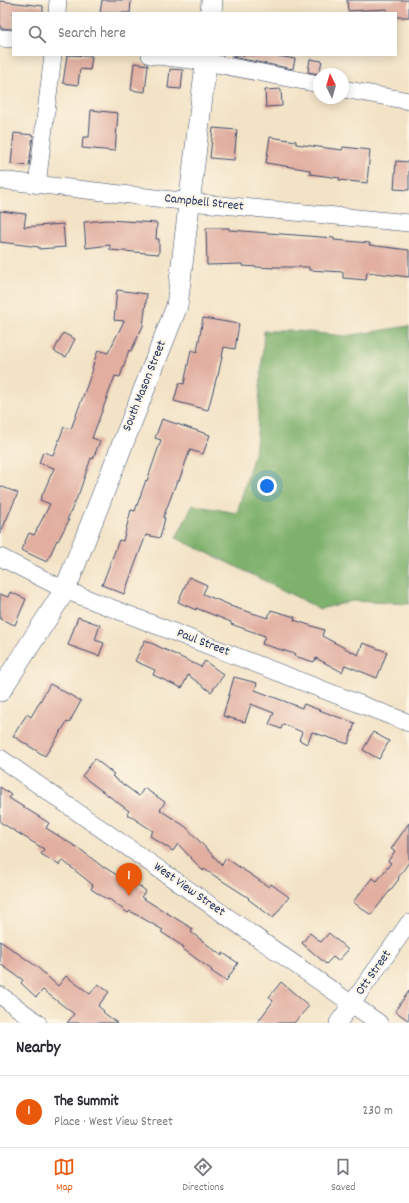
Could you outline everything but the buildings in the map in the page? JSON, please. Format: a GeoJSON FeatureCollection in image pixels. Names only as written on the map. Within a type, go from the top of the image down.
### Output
{"type":"FeatureCollection","features":[{"type":"Feature","properties":{"kind":"main road"},"geometry":{"type":"LineString","coordinates":[[211,12],[212,0]]}},
{"type":"Feature","properties":{"kind":"main road","name":"South Mason Street"},"geometry":{"type":"LineString","coordinates":[[0,691],[64,590],[177,306],[206,59]]}},
{"type":"Feature","properties":{"kind":"street"},"geometry":{"type":"LineString","coordinates":[[57,12],[58,0]]}},
{"type":"Feature","properties":{"kind":"street"},"geometry":{"type":"LineString","coordinates":[[0,38],[12,39]]}},
{"type":"Feature","properties":{"kind":"street"},"geometry":{"type":"LineString","coordinates":[[37,185],[53,56]]}},
{"type":"Feature","properties":{"kind":"street"},"geometry":{"type":"LineString","coordinates":[[164,56],[206,59],[313,83]]}},
{"type":"Feature","properties":{"kind":"street"},"geometry":{"type":"LineString","coordinates":[[349,90],[409,102]]}},
{"type":"Feature","properties":{"kind":"street","name":"Campbell Street"},"geometry":{"type":"LineString","coordinates":[[0,180],[190,202],[409,222]]}},
{"type":"Feature","properties":{"kind":"street","name":"Paul Street"},"geometry":{"type":"LineString","coordinates":[[0,557],[64,590],[409,723]]}},
{"type":"Feature","properties":{"kind":"street","name":"West View Street"},"geometry":{"type":"LineString","coordinates":[[0,758],[379,1023]]}},
{"type":"Feature","properties":{"kind":"street","name":"Ott Street"},"geometry":{"type":"LineString","coordinates":[[338,1023],[409,923]]}},
{"type":"Feature","properties":{"kind":"street"},"geometry":{"type":"LineString","coordinates":[[0,996],[38,1023]]}},
{"type":"Feature","properties":{"kind":"green space"},"geometry":{"type":"Polygon","coordinates":[[[409,326],[409,604],[352,601],[320,609],[176,538],[193,505],[237,513],[256,447],[264,331],[297,331],[345,336],[409,326]]]}},
{"type":"Feature","properties":{"kind":"place","name":"The Summit"},"geometry":{"type":"Point","coordinates":[129,896]}}]}
